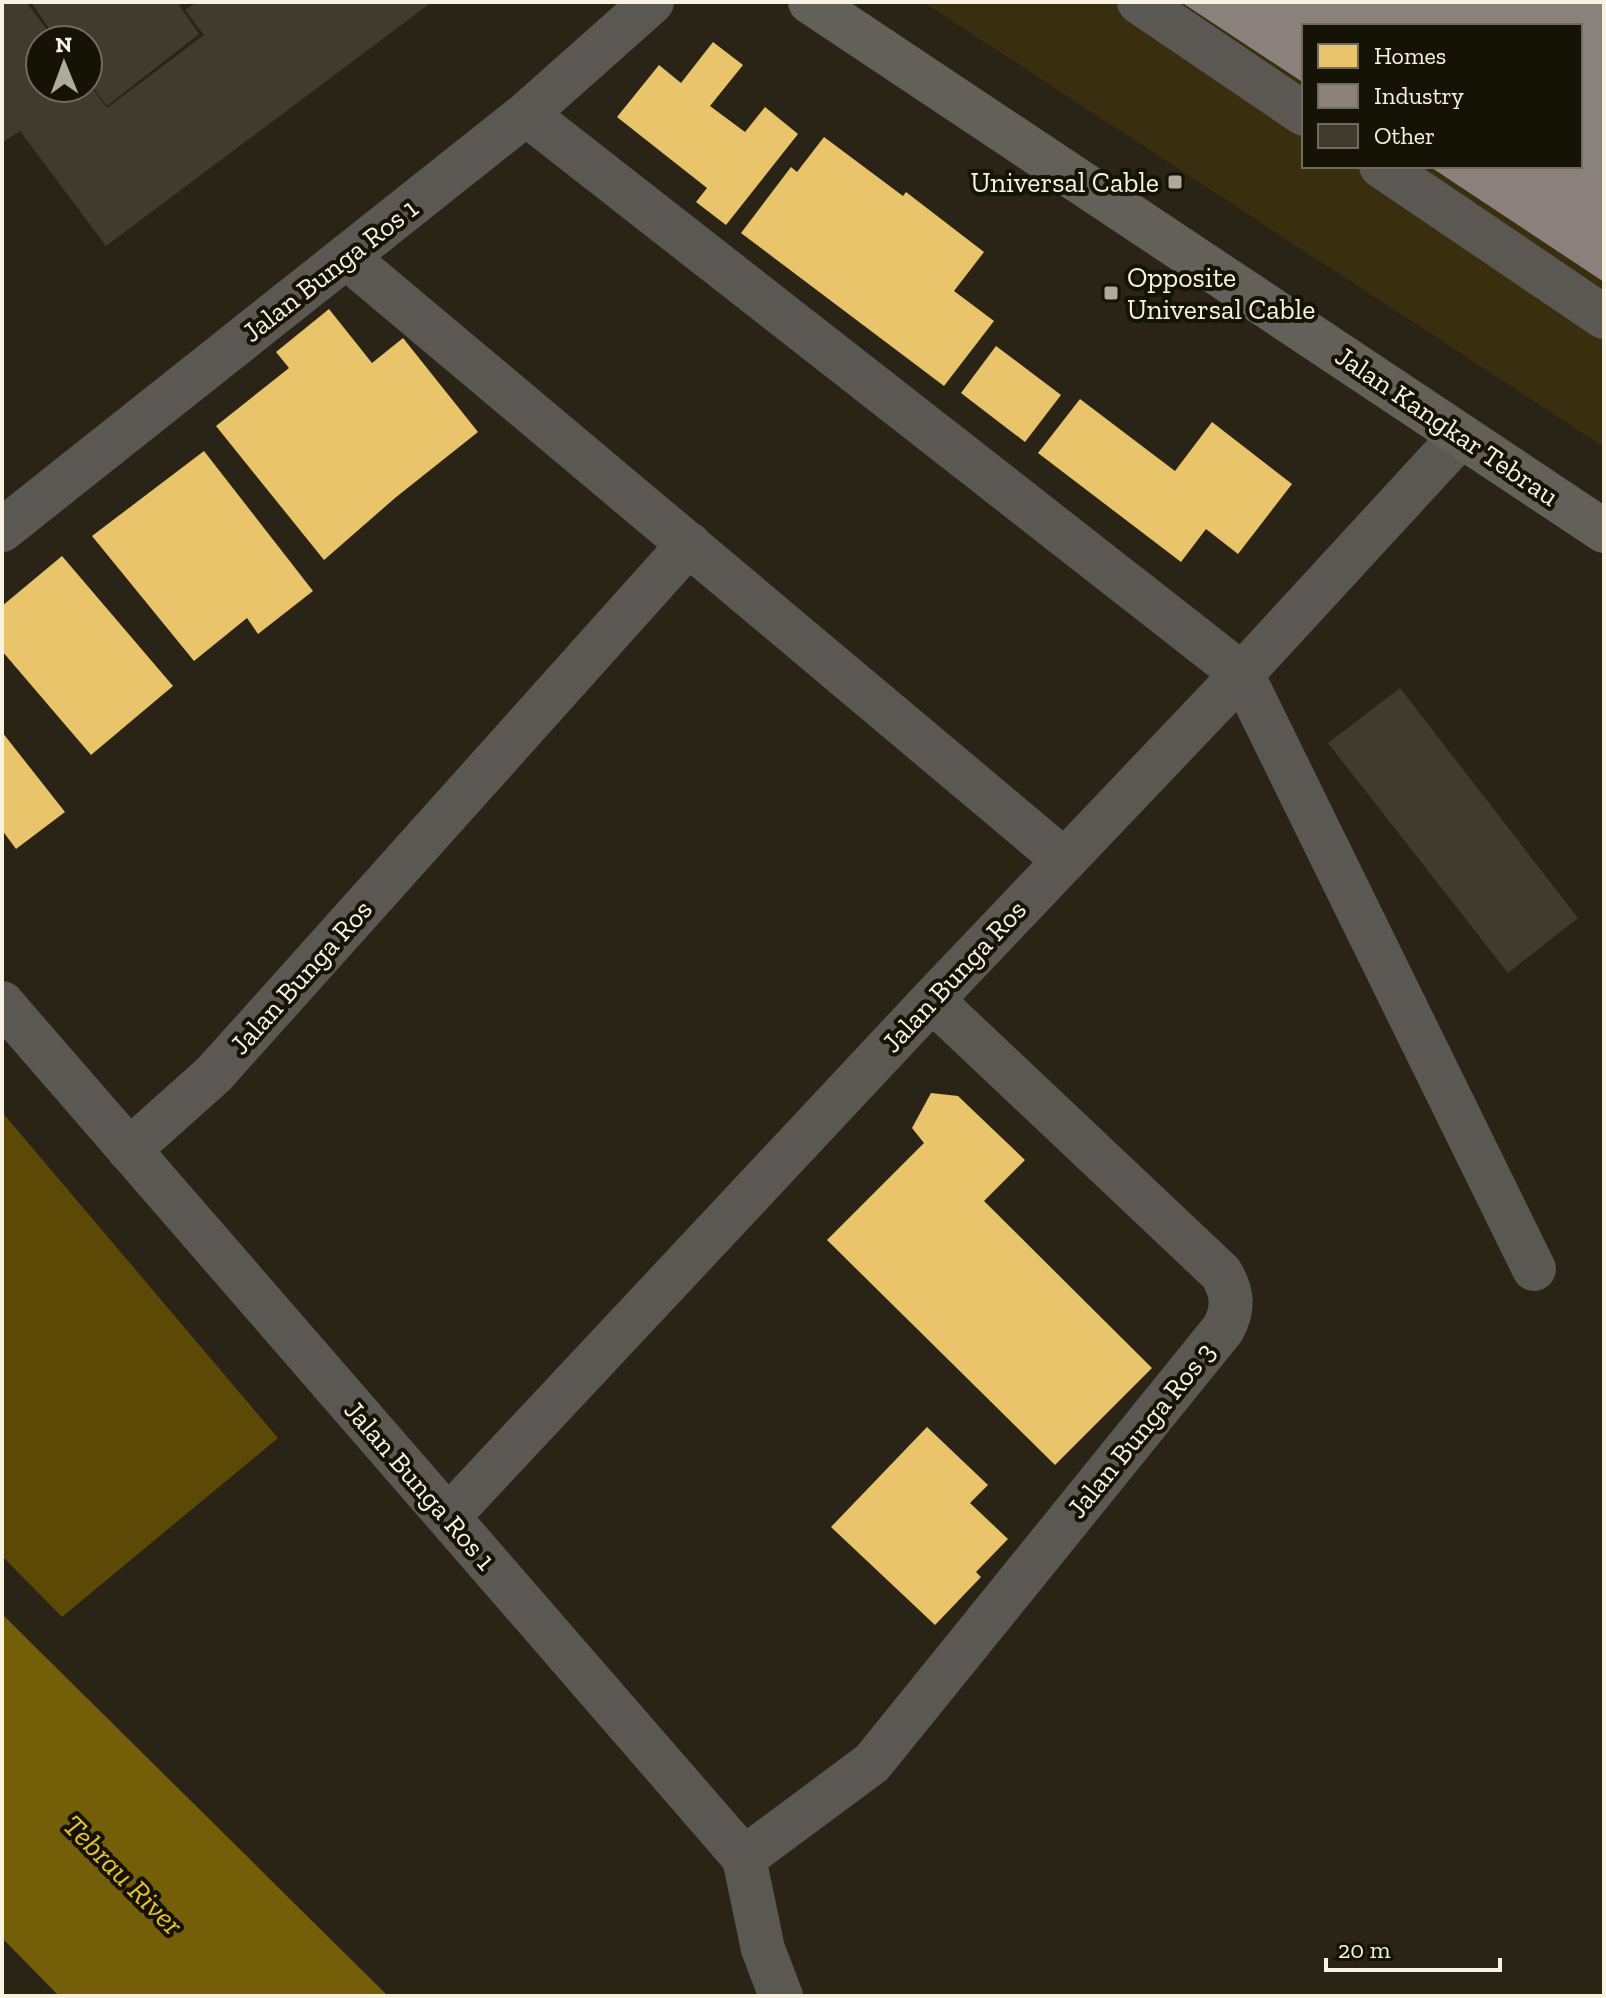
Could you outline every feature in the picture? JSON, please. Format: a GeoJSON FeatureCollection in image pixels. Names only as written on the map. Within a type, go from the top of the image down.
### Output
{"type":"FeatureCollection","features":[{"type":"Feature","properties":{"kind":"main road","name":"Jalan Kangkar Tebrau"},"geometry":{"type":"LineString","coordinates":[[810,2],[1604,531]]}},
{"type":"Feature","properties":{"kind":"street","name":"Jalan Bunga Ros 1"},"geometry":{"type":"LineString","coordinates":[[2,530],[526,114],[652,2]]}},
{"type":"Feature","properties":{"kind":"street"},"geometry":{"type":"LineString","coordinates":[[1139,2],[1302,113]]}},
{"type":"Feature","properties":{"kind":"street"},"geometry":{"type":"LineString","coordinates":[[526,114],[1242,674],[1534,1269]]}},
{"type":"Feature","properties":{"kind":"street"},"geometry":{"type":"LineString","coordinates":[[1384,168],[1604,317]]}},
{"type":"Feature","properties":{"kind":"street"},"geometry":{"type":"LineString","coordinates":[[346,257],[1064,860]]}},
{"type":"Feature","properties":{"kind":"street","name":"Jalan Bunga Ros"},"geometry":{"type":"LineString","coordinates":[[448,1517],[1242,674],[1461,436]]}},
{"type":"Feature","properties":{"kind":"street","name":"Jalan Bunga Ros"},"geometry":{"type":"LineString","coordinates":[[129,1150],[214,1074],[689,544]]}},
{"type":"Feature","properties":{"kind":"street","name":"Jalan Bunga Ros 3"},"geometry":{"type":"LineString","coordinates":[[744,1858],[872,1763],[1223,1329],[1230,1316],[1232,1300],[1229,1286],[1221,1273],[932,1000]]}},
{"type":"Feature","properties":{"kind":"street","name":"Jalan Bunga Ros 1"},"geometry":{"type":"LineString","coordinates":[[2,1003],[744,1858],[763,1949],[781,1996]]}},
{"type":"Feature","properties":{"kind":"shaded area"},"geometry":{"type":"Polygon","coordinates":[[[923,2],[1604,2],[1604,447],[923,2]]]}},
{"type":"Feature","properties":{"kind":"shaded area"},"geometry":{"type":"Polygon","coordinates":[[[2,1112],[278,1438],[62,1617],[2,1556],[2,1112]]]}},
{"type":"Feature","properties":{"kind":"water","name":"Tebrau River"},"geometry":{"type":"Polygon","coordinates":[[[2,1614],[388,1996],[59,1996],[2,1938],[2,1614]]]}},
{"type":"Feature","properties":{"kind":"building: Homes"},"geometry":{"type":"Polygon","coordinates":[[[713,42],[743,65],[710,106],[745,132],[765,107],[798,134],[726,225],[696,202],[707,188],[617,117],[659,65],[681,83],[713,42]]]}},
{"type":"Feature","properties":{"kind":"building: Homes"},"geometry":{"type":"Polygon","coordinates":[[[824,137],[903,196],[906,192],[984,252],[954,291],[994,321],[944,386],[741,233],[791,167],[797,172],[824,137]]]}},
{"type":"Feature","properties":{"kind":"building: Homes"},"geometry":{"type":"Polygon","coordinates":[[[329,309],[372,363],[403,338],[478,432],[324,560],[216,426],[289,368],[276,352],[329,309]]]}},
{"type":"Feature","properties":{"kind":"building: Homes"},"geometry":{"type":"Polygon","coordinates":[[[996,346],[1061,395],[1025,442],[961,393],[996,346]]]}},
{"type":"Feature","properties":{"kind":"building: Homes"},"geometry":{"type":"Polygon","coordinates":[[[1080,399],[1175,471],[1212,422],[1292,484],[1238,554],[1206,529],[1181,562],[1038,453],[1080,399]]]}},
{"type":"Feature","properties":{"kind":"building: Homes"},"geometry":{"type":"Polygon","coordinates":[[[204,451],[313,591],[258,634],[247,618],[194,661],[92,536],[204,451]]]}},
{"type":"Feature","properties":{"kind":"building: Homes"},"geometry":{"type":"Polygon","coordinates":[[[62,556],[173,686],[91,755],[2,651],[2,606],[62,556]]]}},
{"type":"Feature","properties":{"kind":"building: Homes"},"geometry":{"type":"Polygon","coordinates":[[[2,732],[65,812],[16,849],[2,830],[2,732]]]}},
{"type":"Feature","properties":{"kind":"building: Homes"},"geometry":{"type":"Polygon","coordinates":[[[931,1093],[958,1096],[1025,1160],[984,1201],[1152,1368],[1055,1465],[827,1240],[924,1143],[912,1128],[931,1093]]]}},
{"type":"Feature","properties":{"kind":"building: Homes"},"geometry":{"type":"Polygon","coordinates":[[[927,1427],[988,1485],[970,1503],[1008,1539],[976,1572],[981,1577],[935,1625],[831,1527],[927,1427]]]}},
{"type":"Feature","properties":{"kind":"building: Industry"},"geometry":{"type":"Polygon","coordinates":[[[1181,2],[1604,2],[1604,282],[1432,168],[1582,168],[1582,24],[1302,24],[1302,82],[1181,2]]]}},
{"type":"Feature","properties":{"kind":"building: Other"},"geometry":{"type":"Polygon","coordinates":[[[2,2],[26,2],[43,24],[24,24],[24,104],[104,104],[107,108],[204,35],[185,10],[197,2],[432,2],[106,246],[20,131],[2,143],[2,2]]]}},
{"type":"Feature","properties":{"kind":"building: Other"},"geometry":{"type":"Polygon","coordinates":[[[31,2],[177,2],[199,34],[107,106],[104,102],[104,24],[46,24],[31,2]]]}},
{"type":"Feature","properties":{"kind":"building: Other"},"geometry":{"type":"Polygon","coordinates":[[[1400,688],[1578,918],[1508,973],[1328,743],[1400,688]]]}},
{"type":"Feature","properties":{"kind":"place","name":"Universal Cable"},"geometry":{"type":"Point","coordinates":[1175,182]}},
{"type":"Feature","properties":{"kind":"place","name":"Opposite Universal Cable"},"geometry":{"type":"Point","coordinates":[1111,293]}}]}
